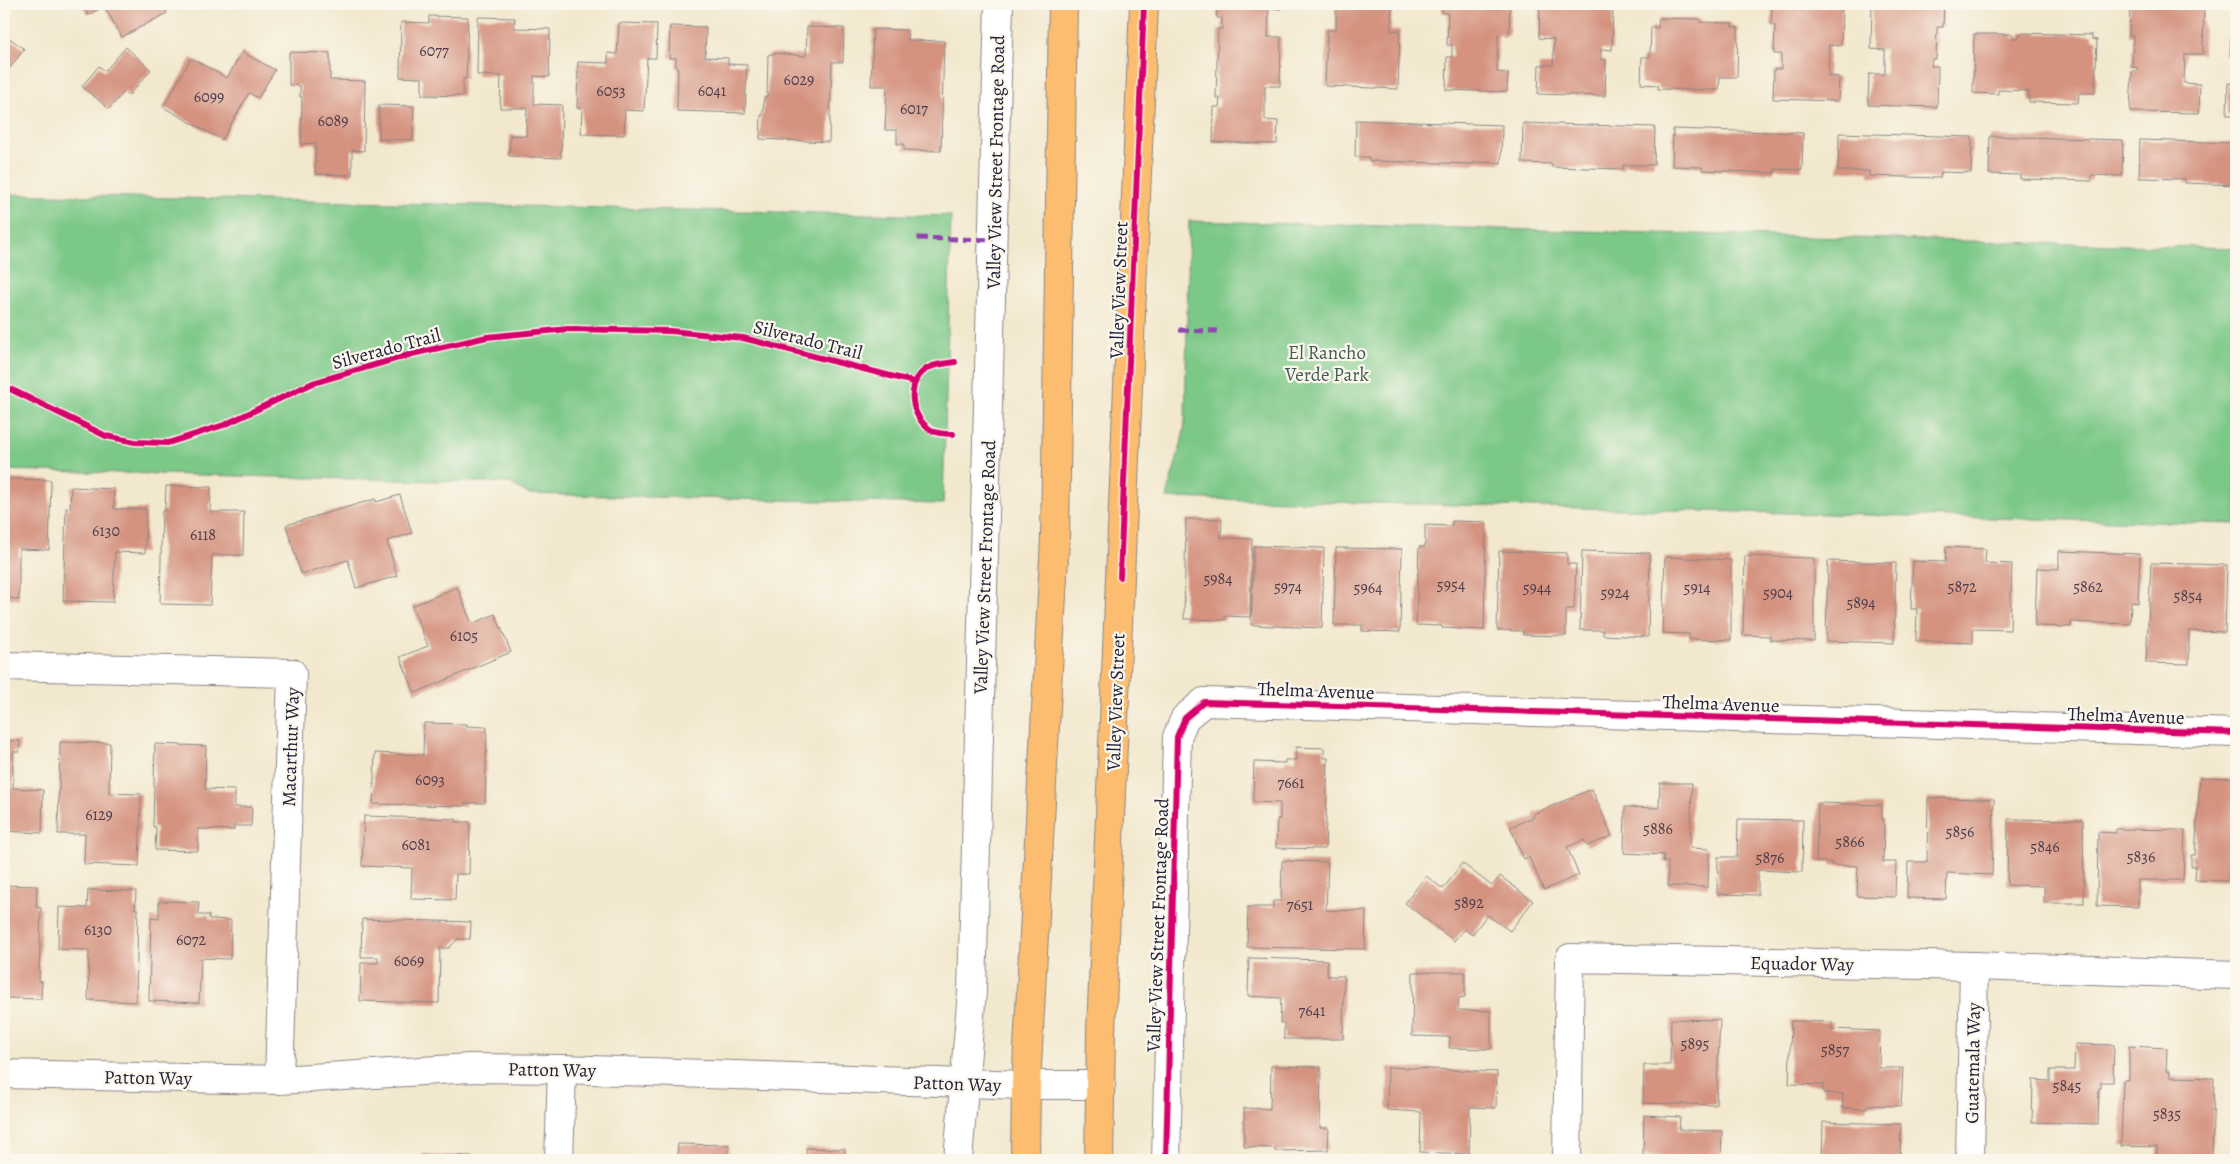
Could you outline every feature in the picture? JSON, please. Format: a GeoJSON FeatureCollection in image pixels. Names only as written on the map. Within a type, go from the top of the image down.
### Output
{"type":"FeatureCollection","features":[{"type":"Feature","properties":{"kind":"main road"},"geometry":{"type":"LineString","coordinates":[[1024,1160],[1026,1085],[1055,538],[1064,4]]}},
{"type":"Feature","properties":{"kind":"main road","name":"Valley View Street"},"geometry":{"type":"LineString","coordinates":[[1099,1160],[1144,4]]}},
{"type":"Feature","properties":{"kind":"street","name":"Valley View Street Frontage Road"},"geometry":{"type":"LineString","coordinates":[[958,1160],[972,991],[999,4]]}},
{"type":"Feature","properties":{"kind":"street","name":"Macarthur Way"},"geometry":{"type":"LineString","coordinates":[[4,666],[292,673],[278,1080]]}},
{"type":"Feature","properties":{"kind":"street","name":"Valley View Street Frontage Road"},"geometry":{"type":"LineString","coordinates":[[1166,1160],[1177,738],[1185,718],[1204,702]]}},
{"type":"Feature","properties":{"kind":"street","name":"Thelma Avenue"},"geometry":{"type":"LineString","coordinates":[[1204,702],[2236,733]]}},
{"type":"Feature","properties":{"kind":"street","name":"Equador Way"},"geometry":{"type":"LineString","coordinates":[[1567,1160],[1570,958],[1974,966],[2236,975]]}},
{"type":"Feature","properties":{"kind":"street","name":"Guatemala Way"},"geometry":{"type":"LineString","coordinates":[[1970,1160],[1974,966]]}},
{"type":"Feature","properties":{"kind":"street","name":"Patton Way"},"geometry":{"type":"LineString","coordinates":[[4,1074],[278,1080],[470,1068],[562,1069],[1026,1085],[1101,1085]]}},
{"type":"Feature","properties":{"kind":"street"},"geometry":{"type":"LineString","coordinates":[[559,1160],[562,1069]]}},
{"type":"Feature","properties":{"kind":"green space"},"geometry":{"type":"Polygon","coordinates":[[[4,194],[951,216],[943,504],[528,494],[510,483],[4,470],[4,194]]]}},
{"type":"Feature","properties":{"kind":"green space","name":"El Rancho Verde Park"},"geometry":{"type":"Polygon","coordinates":[[[1189,221],[2236,248],[2236,524],[1167,498],[1185,424],[1189,221]]]}},
{"type":"Feature","properties":{"kind":"building"},"geometry":{"type":"Polygon","coordinates":[[[82,4],[162,4],[167,13],[122,37],[104,6],[88,15],[82,4]]]}},
{"type":"Feature","properties":{"kind":"building"},"geometry":{"type":"Polygon","coordinates":[[[1217,4],[1281,4],[1281,9],[1269,8],[1268,37],[1281,37],[1280,86],[1265,86],[1265,120],[1278,121],[1277,144],[1213,142],[1214,107],[1219,107],[1220,98],[1216,98],[1218,29],[1222,29],[1222,18],[1217,18],[1217,4]]]}},
{"type":"Feature","properties":{"kind":"building"},"geometry":{"type":"Polygon","coordinates":[[[1336,4],[1392,4],[1391,31],[1400,30],[1398,89],[1325,86],[1327,30],[1336,30],[1336,4]]]}},
{"type":"Feature","properties":{"kind":"building"},"geometry":{"type":"Polygon","coordinates":[[[1442,4],[1510,4],[1509,36],[1498,35],[1497,72],[1508,73],[1507,92],[1446,90],[1447,57],[1452,57],[1452,45],[1447,45],[1448,13],[1442,13],[1442,4]]]}},
{"type":"Feature","properties":{"kind":"building"},"geometry":{"type":"Polygon","coordinates":[[[1540,4],[1613,4],[1612,50],[1601,49],[1601,60],[1606,60],[1605,96],[1538,94],[1539,65],[1553,65],[1554,39],[1539,38],[1540,4]]]}},
{"type":"Feature","properties":{"kind":"building"},"geometry":{"type":"Polygon","coordinates":[[[1772,4],[1842,4],[1841,46],[1829,45],[1828,76],[1839,77],[1838,101],[1773,99],[1774,69],[1781,69],[1781,54],[1774,54],[1775,25],[1771,25],[1772,4]]]}},
{"type":"Feature","properties":{"kind":"building"},"geometry":{"type":"Polygon","coordinates":[[[1872,4],[1944,4],[1943,27],[1937,27],[1936,59],[1932,59],[1931,66],[1938,66],[1937,107],[1868,105],[1869,74],[1885,74],[1885,50],[1871,49],[1872,4]]]}},
{"type":"Feature","properties":{"kind":"building"},"geometry":{"type":"Polygon","coordinates":[[[2130,4],[2204,4],[2203,54],[2185,54],[2184,83],[2200,84],[2199,113],[2130,112],[2132,71],[2138,71],[2138,68],[2132,67],[2133,36],[2129,36],[2130,4]]]}},
{"type":"Feature","properties":{"kind":"building"},"geometry":{"type":"Polygon","coordinates":[[[2232,4],[2236,4],[2236,56],[2230,56],[2232,4]]]}},
{"type":"Feature","properties":{"kind":"building"},"geometry":{"type":"Polygon","coordinates":[[[429,16],[468,17],[466,79],[463,79],[463,96],[422,95],[422,78],[400,77],[401,22],[429,23],[429,16]]]}},
{"type":"Feature","properties":{"kind":"building"},"geometry":{"type":"Polygon","coordinates":[[[478,17],[515,18],[514,28],[550,29],[549,77],[534,76],[534,104],[562,105],[561,158],[509,156],[510,135],[526,136],[527,108],[500,108],[501,76],[477,75],[478,17]]]}},
{"type":"Feature","properties":{"kind":"building"},"geometry":{"type":"Polygon","coordinates":[[[1659,18],[1700,19],[1700,22],[1732,23],[1732,27],[1738,27],[1737,77],[1720,77],[1719,90],[1658,89],[1658,85],[1641,84],[1642,57],[1650,57],[1651,27],[1658,28],[1659,18]]]}},
{"type":"Feature","properties":{"kind":"building"},"geometry":{"type":"Polygon","coordinates":[[[619,23],[657,24],[656,58],[647,58],[644,111],[625,110],[624,135],[581,134],[582,108],[577,108],[578,62],[608,63],[608,53],[617,54],[619,23]]]}},
{"type":"Feature","properties":{"kind":"building"},"geometry":{"type":"Polygon","coordinates":[[[670,26],[706,27],[705,57],[728,58],[728,64],[747,65],[745,113],[677,111],[678,68],[676,68],[676,58],[669,58],[670,26]]]}},
{"type":"Feature","properties":{"kind":"building"},"geometry":{"type":"Polygon","coordinates":[[[807,27],[844,28],[843,62],[832,62],[829,142],[760,139],[764,97],[767,97],[768,55],[775,53],[806,56],[807,27]]]}},
{"type":"Feature","properties":{"kind":"building"},"geometry":{"type":"Polygon","coordinates":[[[873,29],[907,30],[908,40],[944,41],[941,151],[904,150],[904,144],[897,144],[897,130],[885,130],[887,86],[871,86],[873,29]]]}},
{"type":"Feature","properties":{"kind":"building"},"geometry":{"type":"Polygon","coordinates":[[[2020,33],[2092,35],[2092,39],[2097,40],[2095,93],[2079,93],[2078,103],[2029,102],[2029,91],[1998,90],[1998,94],[1973,93],[1974,34],[2013,34],[2013,38],[2019,38],[2020,33]]]}},
{"type":"Feature","properties":{"kind":"building"},"geometry":{"type":"Polygon","coordinates":[[[4,34],[24,49],[4,76],[4,34]]]}},
{"type":"Feature","properties":{"kind":"building"},"geometry":{"type":"Polygon","coordinates":[[[126,47],[151,70],[129,95],[124,92],[109,109],[82,86],[99,66],[105,71],[126,47]]]}},
{"type":"Feature","properties":{"kind":"building"},"geometry":{"type":"Polygon","coordinates":[[[242,52],[275,70],[258,98],[249,93],[222,140],[163,107],[191,58],[227,78],[242,52]]]}},
{"type":"Feature","properties":{"kind":"building"},"geometry":{"type":"Polygon","coordinates":[[[289,52],[330,53],[330,80],[365,81],[364,151],[352,150],[352,175],[315,174],[316,143],[301,144],[302,97],[300,97],[300,86],[289,85],[289,52]]]}},
{"type":"Feature","properties":{"kind":"building"},"geometry":{"type":"Polygon","coordinates":[[[2228,83],[2236,84],[2236,115],[2227,115],[2228,83]]]}},
{"type":"Feature","properties":{"kind":"building"},"geometry":{"type":"Polygon","coordinates":[[[379,105],[414,106],[413,140],[379,139],[379,105]]]}},
{"type":"Feature","properties":{"kind":"building"},"geometry":{"type":"Polygon","coordinates":[[[1356,120],[1502,125],[1501,163],[1369,161],[1369,157],[1355,157],[1356,120]]]}},
{"type":"Feature","properties":{"kind":"building"},"geometry":{"type":"Polygon","coordinates":[[[1523,123],[1655,127],[1654,165],[1623,165],[1623,169],[1552,167],[1552,164],[1522,163],[1523,123]]]}},
{"type":"Feature","properties":{"kind":"building"},"geometry":{"type":"Polygon","coordinates":[[[1673,129],[1803,133],[1802,170],[1775,169],[1775,173],[1702,170],[1702,167],[1672,166],[1673,129]]]}},
{"type":"Feature","properties":{"kind":"building"},"geometry":{"type":"Polygon","coordinates":[[[1839,133],[1972,137],[1971,173],[1941,172],[1940,178],[1869,176],[1869,171],[1838,171],[1839,133]]]}},
{"type":"Feature","properties":{"kind":"building"},"geometry":{"type":"Polygon","coordinates":[[[1990,136],[2123,140],[2122,176],[2092,175],[2092,181],[2020,179],[2020,175],[1989,174],[1990,136]]]}},
{"type":"Feature","properties":{"kind":"building"},"geometry":{"type":"Polygon","coordinates":[[[2140,140],[2236,143],[2236,185],[2185,183],[2185,179],[2139,178],[2140,140]]]}},
{"type":"Feature","properties":{"kind":"building"},"geometry":{"type":"Polygon","coordinates":[[[4,479],[51,480],[49,550],[19,549],[19,600],[4,597],[4,479]]]}},
{"type":"Feature","properties":{"kind":"building"},"geometry":{"type":"Polygon","coordinates":[[[166,486],[211,487],[210,512],[244,512],[243,555],[212,555],[210,605],[160,604],[162,511],[165,511],[166,486]]]}},
{"type":"Feature","properties":{"kind":"building"},"geometry":{"type":"Polygon","coordinates":[[[71,487],[114,489],[114,509],[146,509],[145,553],[115,552],[113,602],[63,601],[66,508],[70,509],[71,487]]]}},
{"type":"Feature","properties":{"kind":"building"},"geometry":{"type":"Polygon","coordinates":[[[400,495],[412,533],[387,541],[397,576],[356,588],[348,560],[301,574],[286,525],[375,499],[376,502],[400,495]]]}},
{"type":"Feature","properties":{"kind":"building"},"geometry":{"type":"Polygon","coordinates":[[[1186,519],[1222,519],[1221,538],[1252,539],[1250,617],[1225,616],[1225,620],[1184,619],[1186,519]]]}},
{"type":"Feature","properties":{"kind":"building"},"geometry":{"type":"Polygon","coordinates":[[[1452,521],[1486,522],[1484,630],[1416,625],[1419,547],[1425,547],[1425,525],[1452,526],[1452,521]]]}},
{"type":"Feature","properties":{"kind":"building"},"geometry":{"type":"Polygon","coordinates":[[[1254,546],[1324,548],[1322,628],[1251,625],[1254,546]]]}},
{"type":"Feature","properties":{"kind":"building"},"geometry":{"type":"Polygon","coordinates":[[[1946,547],[1986,549],[1985,563],[2012,564],[2010,630],[1973,629],[1973,643],[1916,641],[1917,609],[1911,609],[1913,561],[1945,562],[1946,547]]]}},
{"type":"Feature","properties":{"kind":"building"},"geometry":{"type":"Polygon","coordinates":[[[1336,548],[1402,549],[1400,632],[1362,631],[1362,625],[1334,625],[1336,548]]]}},
{"type":"Feature","properties":{"kind":"building"},"geometry":{"type":"Polygon","coordinates":[[[1499,551],[1567,553],[1567,564],[1576,564],[1574,609],[1566,609],[1566,636],[1523,635],[1523,631],[1497,630],[1499,551]]]}},
{"type":"Feature","properties":{"kind":"building"},"geometry":{"type":"Polygon","coordinates":[[[1582,551],[1650,553],[1648,637],[1603,635],[1603,630],[1580,630],[1582,551]]]}},
{"type":"Feature","properties":{"kind":"building"},"geometry":{"type":"Polygon","coordinates":[[[2059,551],[2140,554],[2138,603],[2131,602],[2130,624],[2071,622],[2071,627],[2035,626],[2037,568],[2059,569],[2059,551]]]}},
{"type":"Feature","properties":{"kind":"building"},"geometry":{"type":"Polygon","coordinates":[[[1745,556],[1814,558],[1814,641],[1770,640],[1770,636],[1743,635],[1745,556]]]}},
{"type":"Feature","properties":{"kind":"building"},"geometry":{"type":"Polygon","coordinates":[[[1665,557],[1731,560],[1731,640],[1689,639],[1689,634],[1662,633],[1665,557]]]}},
{"type":"Feature","properties":{"kind":"building"},"geometry":{"type":"Polygon","coordinates":[[[1828,561],[1896,563],[1894,643],[1826,641],[1828,561]]]}},
{"type":"Feature","properties":{"kind":"building"},"geometry":{"type":"Polygon","coordinates":[[[2151,563],[2227,565],[2225,632],[2189,631],[2189,664],[2146,663],[2151,563]]]}},
{"type":"Feature","properties":{"kind":"building"},"geometry":{"type":"Polygon","coordinates":[[[457,587],[472,624],[495,614],[511,652],[415,693],[400,657],[428,646],[412,606],[457,587]]]}},
{"type":"Feature","properties":{"kind":"building"},"geometry":{"type":"Polygon","coordinates":[[[424,723],[467,724],[467,726],[487,727],[485,803],[465,803],[465,806],[373,804],[375,753],[423,755],[424,723]]]}},
{"type":"Feature","properties":{"kind":"building"},"geometry":{"type":"Polygon","coordinates":[[[4,740],[20,741],[19,752],[13,752],[13,788],[43,790],[42,833],[4,831],[4,740]]]}},
{"type":"Feature","properties":{"kind":"building"},"geometry":{"type":"Polygon","coordinates":[[[60,742],[110,743],[109,793],[141,794],[139,866],[84,864],[85,834],[58,834],[60,742]]]}},
{"type":"Feature","properties":{"kind":"building"},"geometry":{"type":"Polygon","coordinates":[[[155,744],[206,746],[205,789],[235,790],[235,807],[252,807],[251,826],[234,826],[234,830],[198,829],[198,851],[155,850],[156,827],[153,827],[155,744]]]}},
{"type":"Feature","properties":{"kind":"building"},"geometry":{"type":"Polygon","coordinates":[[[1296,747],[1324,748],[1324,758],[1328,758],[1325,849],[1276,848],[1277,819],[1280,819],[1280,803],[1253,802],[1254,762],[1285,763],[1285,760],[1296,760],[1296,747]]]}},
{"type":"Feature","properties":{"kind":"building"},"geometry":{"type":"Polygon","coordinates":[[[2200,777],[2236,778],[2236,875],[2228,875],[2228,881],[2195,880],[2196,866],[2191,866],[2191,855],[2195,855],[2200,777]]]}},
{"type":"Feature","properties":{"kind":"building"},"geometry":{"type":"Polygon","coordinates":[[[1660,783],[1692,783],[1690,848],[1709,849],[1708,887],[1668,886],[1668,862],[1663,862],[1664,855],[1624,853],[1625,807],[1659,808],[1660,783]]]}},
{"type":"Feature","properties":{"kind":"building"},"geometry":{"type":"Polygon","coordinates":[[[1592,789],[1612,836],[1587,846],[1584,840],[1567,847],[1579,875],[1544,890],[1529,857],[1524,859],[1510,827],[1534,817],[1533,814],[1592,789]]]}},
{"type":"Feature","properties":{"kind":"building"},"geometry":{"type":"Polygon","coordinates":[[[1928,798],[1994,799],[1992,875],[1947,873],[1946,899],[1907,898],[1908,862],[1927,862],[1928,798]]]}},
{"type":"Feature","properties":{"kind":"building"},"geometry":{"type":"Polygon","coordinates":[[[1818,803],[1882,805],[1882,819],[1884,819],[1883,862],[1896,862],[1895,897],[1857,896],[1858,866],[1831,865],[1831,862],[1816,862],[1818,803]]]}},
{"type":"Feature","properties":{"kind":"building"},"geometry":{"type":"Polygon","coordinates":[[[364,816],[456,819],[456,822],[470,822],[469,874],[456,874],[455,900],[411,899],[412,868],[362,866],[364,816]]]}},
{"type":"Feature","properties":{"kind":"building"},"geometry":{"type":"Polygon","coordinates":[[[1738,819],[1803,820],[1802,872],[1758,870],[1758,895],[1717,894],[1718,857],[1737,857],[1738,819]]]}},
{"type":"Feature","properties":{"kind":"building"},"geometry":{"type":"Polygon","coordinates":[[[2008,819],[2083,820],[2084,903],[2044,903],[2044,886],[2007,885],[2008,819]]]}},
{"type":"Feature","properties":{"kind":"building"},"geometry":{"type":"Polygon","coordinates":[[[2116,829],[2185,830],[2183,880],[2138,880],[2138,907],[2097,906],[2098,832],[2116,833],[2116,829]]]}},
{"type":"Feature","properties":{"kind":"building"},"geometry":{"type":"Polygon","coordinates":[[[1282,861],[1328,862],[1326,910],[1366,911],[1365,949],[1247,947],[1248,907],[1273,907],[1273,901],[1281,901],[1282,861]]]}},
{"type":"Feature","properties":{"kind":"building"},"geometry":{"type":"Polygon","coordinates":[[[1462,863],[1492,886],[1500,876],[1533,901],[1510,931],[1487,915],[1472,935],[1464,929],[1454,941],[1405,903],[1426,876],[1443,889],[1462,863]]]}},
{"type":"Feature","properties":{"kind":"building"},"geometry":{"type":"Polygon","coordinates":[[[4,885],[37,886],[36,907],[41,908],[39,981],[42,981],[41,999],[4,998],[4,885]]]}},
{"type":"Feature","properties":{"kind":"building"},"geometry":{"type":"Polygon","coordinates":[[[88,890],[136,891],[135,909],[138,909],[136,1002],[88,1000],[89,950],[58,949],[59,907],[87,908],[88,890]]]}},
{"type":"Feature","properties":{"kind":"building"},"geometry":{"type":"Polygon","coordinates":[[[159,901],[199,902],[198,915],[209,915],[209,919],[231,920],[230,959],[201,958],[199,1003],[149,1001],[151,917],[159,918],[159,901]]]}},
{"type":"Feature","properties":{"kind":"building"},"geometry":{"type":"Polygon","coordinates":[[[362,919],[471,922],[470,939],[458,939],[449,948],[440,948],[439,1003],[360,1001],[361,963],[378,963],[378,957],[361,957],[362,919]]]}},
{"type":"Feature","properties":{"kind":"building"},"geometry":{"type":"Polygon","coordinates":[[[1249,958],[1327,960],[1327,976],[1344,976],[1343,1039],[1284,1039],[1284,1023],[1280,1023],[1281,998],[1248,996],[1249,958]]]}},
{"type":"Feature","properties":{"kind":"building"},"geometry":{"type":"Polygon","coordinates":[[[1413,972],[1465,972],[1465,997],[1459,998],[1458,1010],[1491,1011],[1491,1049],[1449,1048],[1450,1037],[1412,1036],[1413,972]]]}},
{"type":"Feature","properties":{"kind":"building"},"geometry":{"type":"Polygon","coordinates":[[[1671,1019],[1720,1020],[1716,1105],[1643,1103],[1644,1065],[1670,1065],[1671,1019]]]}},
{"type":"Feature","properties":{"kind":"building"},"geometry":{"type":"Polygon","coordinates":[[[1791,1021],[1832,1022],[1831,1029],[1880,1031],[1879,1068],[1903,1068],[1901,1106],[1867,1105],[1867,1109],[1842,1108],[1843,1094],[1823,1093],[1823,1085],[1789,1084],[1791,1021]]]}},
{"type":"Feature","properties":{"kind":"building"},"geometry":{"type":"Polygon","coordinates":[[[2075,1044],[2114,1045],[2113,1082],[2101,1082],[2101,1088],[2099,1088],[2098,1124],[2032,1122],[2033,1080],[2050,1081],[2050,1070],[2074,1070],[2075,1044]]]}},
{"type":"Feature","properties":{"kind":"building"},"geometry":{"type":"Polygon","coordinates":[[[2129,1046],[2167,1048],[2166,1071],[2170,1071],[2170,1077],[2214,1078],[2212,1160],[2156,1160],[2157,1147],[2121,1146],[2123,1080],[2129,1080],[2129,1046]]]}},
{"type":"Feature","properties":{"kind":"building"},"geometry":{"type":"Polygon","coordinates":[[[1271,1066],[1321,1067],[1320,1128],[1329,1128],[1328,1150],[1275,1151],[1275,1148],[1244,1147],[1244,1108],[1270,1109],[1271,1066]]]}},
{"type":"Feature","properties":{"kind":"building"},"geometry":{"type":"Polygon","coordinates":[[[1388,1067],[1497,1072],[1496,1108],[1470,1107],[1469,1154],[1420,1152],[1421,1112],[1387,1110],[1388,1067]]]}},
{"type":"Feature","properties":{"kind":"building"},"geometry":{"type":"Polygon","coordinates":[[[2235,1082],[2236,1125],[2234,1125],[2235,1082]]]}},
{"type":"Feature","properties":{"kind":"building"},"geometry":{"type":"Polygon","coordinates":[[[1644,1115],[1680,1117],[1679,1129],[1722,1131],[1721,1160],[1673,1160],[1673,1157],[1643,1156],[1644,1115]]]}},
{"type":"Feature","properties":{"kind":"building"},"geometry":{"type":"Polygon","coordinates":[[[1823,1122],[1901,1124],[1900,1160],[1822,1160],[1823,1122]]]}},
{"type":"Feature","properties":{"kind":"building"},"geometry":{"type":"Polygon","coordinates":[[[678,1144],[729,1145],[728,1160],[677,1160],[678,1144]]]}},
{"type":"Feature","properties":{"kind":"building"},"geometry":{"type":"Polygon","coordinates":[[[806,1148],[845,1149],[845,1160],[806,1160],[806,1148]]]}},
{"type":"Feature","properties":{"kind":"building"},"geometry":{"type":"Polygon","coordinates":[[[421,1155],[472,1156],[472,1160],[421,1160],[421,1155]]]}},
{"type":"Feature","properties":{"kind":"marked path"},"geometry":{"type":"LineString","coordinates":[[917,238],[993,240]]}},
{"type":"Feature","properties":{"kind":"marked path"},"geometry":{"type":"LineString","coordinates":[[1179,330],[1217,331]]}},
{"type":"Feature","properties":{"kind":"cycle path"},"geometry":{"type":"LineString","coordinates":[[1120,577],[1144,4]]}},
{"type":"Feature","properties":{"kind":"cycle path","name":"Silverado Trail"},"geometry":{"type":"LineString","coordinates":[[4,386],[106,436],[135,442],[168,443],[224,425],[313,383],[412,354],[487,337],[568,329],[670,331],[743,338],[914,382]]}},
{"type":"Feature","properties":{"kind":"cycle path"},"geometry":{"type":"LineString","coordinates":[[953,434],[936,432],[924,425],[915,410],[913,392],[919,376],[925,370],[935,365],[955,362]]}},
{"type":"Feature","properties":{"kind":"cycle path"},"geometry":{"type":"LineString","coordinates":[[1166,1160],[1177,737],[1185,718],[1204,702],[2236,733]]}}]}
